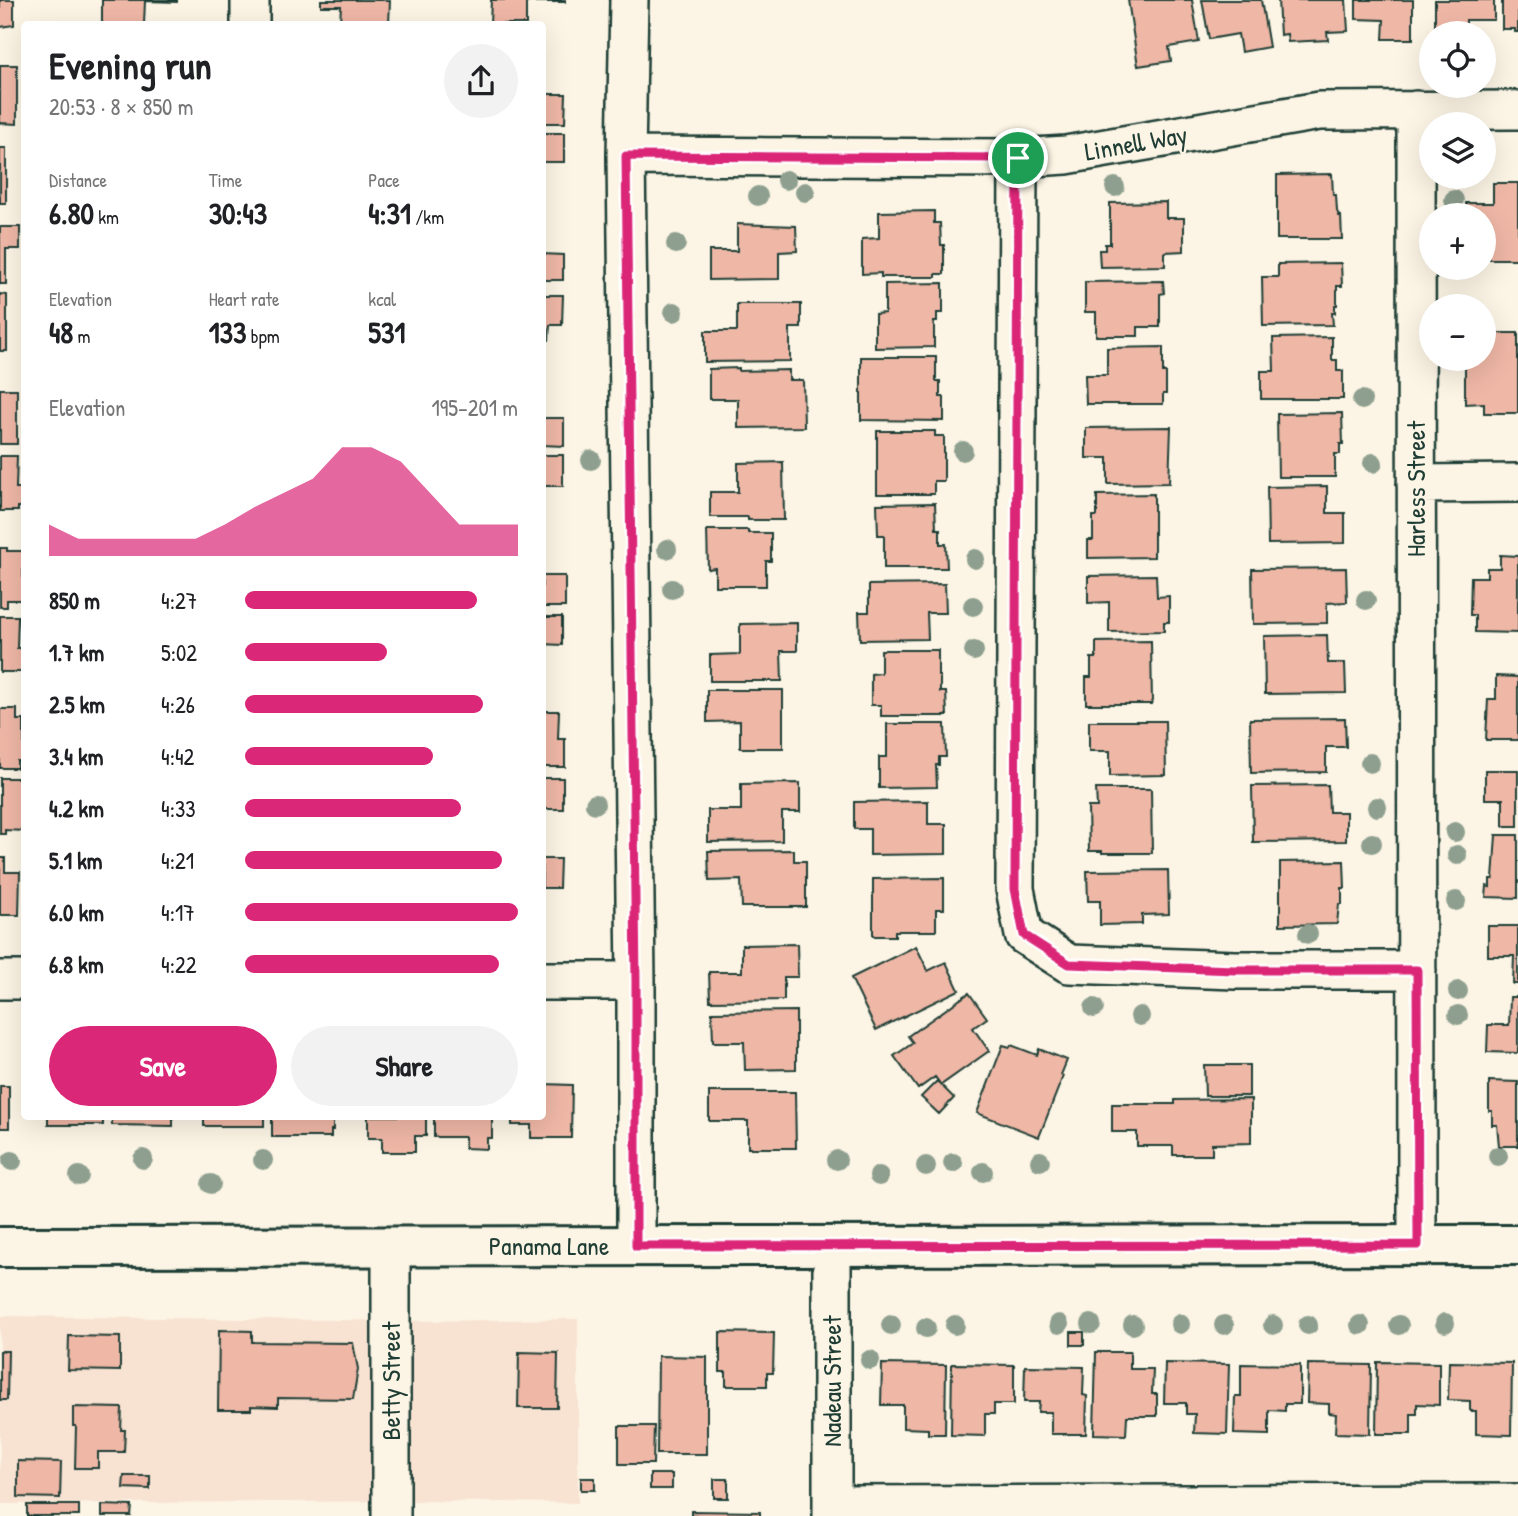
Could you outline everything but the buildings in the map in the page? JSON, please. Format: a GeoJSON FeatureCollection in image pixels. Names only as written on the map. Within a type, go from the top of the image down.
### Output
{"type":"FeatureCollection","features":[{"type":"Feature","properties":{"kind":"main road","name":"Panama Lane"},"geometry":{"type":"LineString","coordinates":[[0,1247],[1518,1245]]}},
{"type":"Feature","properties":{"kind":"street"},"geometry":{"type":"LineString","coordinates":[[250,0],[250,21]]}},
{"type":"Feature","properties":{"kind":"street"},"geometry":{"type":"LineString","coordinates":[[629,0],[626,156],[636,981],[636,1246]]}},
{"type":"Feature","properties":{"kind":"street","name":"Harless Street"},"geometry":{"type":"LineString","coordinates":[[1416,110],[1418,1245]]}},
{"type":"Feature","properties":{"kind":"street","name":"Linnell Way"},"geometry":{"type":"LineString","coordinates":[[626,156],[1018,158],[1066,155],[1320,111],[1518,110]]}},
{"type":"Feature","properties":{"kind":"street"},"geometry":{"type":"LineString","coordinates":[[1018,158],[1015,889],[1024,935],[1069,964],[1235,970],[1417,970]]}},
{"type":"Feature","properties":{"kind":"street"},"geometry":{"type":"LineString","coordinates":[[1416,484],[1518,483]]}},
{"type":"Feature","properties":{"kind":"street"},"geometry":{"type":"LineString","coordinates":[[0,980],[21,980]]}},
{"type":"Feature","properties":{"kind":"street"},"geometry":{"type":"LineString","coordinates":[[546,981],[636,981]]}},
{"type":"Feature","properties":{"kind":"street","name":"Nadeau Street"},"geometry":{"type":"LineString","coordinates":[[832,1246],[832,1510]]}},
{"type":"Feature","properties":{"kind":"street","name":"Betty Street"},"geometry":{"type":"LineString","coordinates":[[391,1247],[391,1516]]}},
{"type":"Feature","properties":{"kind":"street"},"geometry":{"type":"LineString","coordinates":[[832,1510],[1518,1503]]}},
{"type":"Feature","properties":{"kind":"shaded area"},"geometry":{"type":"Polygon","coordinates":[[[0,1316],[420,1321],[578,1319],[578,1503],[412,1501],[0,1504],[0,1316]]]}},
{"type":"Feature","properties":{"kind":"route"},"geometry":{"type":"LineString","coordinates":[[626,156],[1018,158],[1015,889],[1024,935],[1069,964],[1235,970],[1417,970],[1418,1245],[636,1246],[636,981],[626,156]]}}]}
